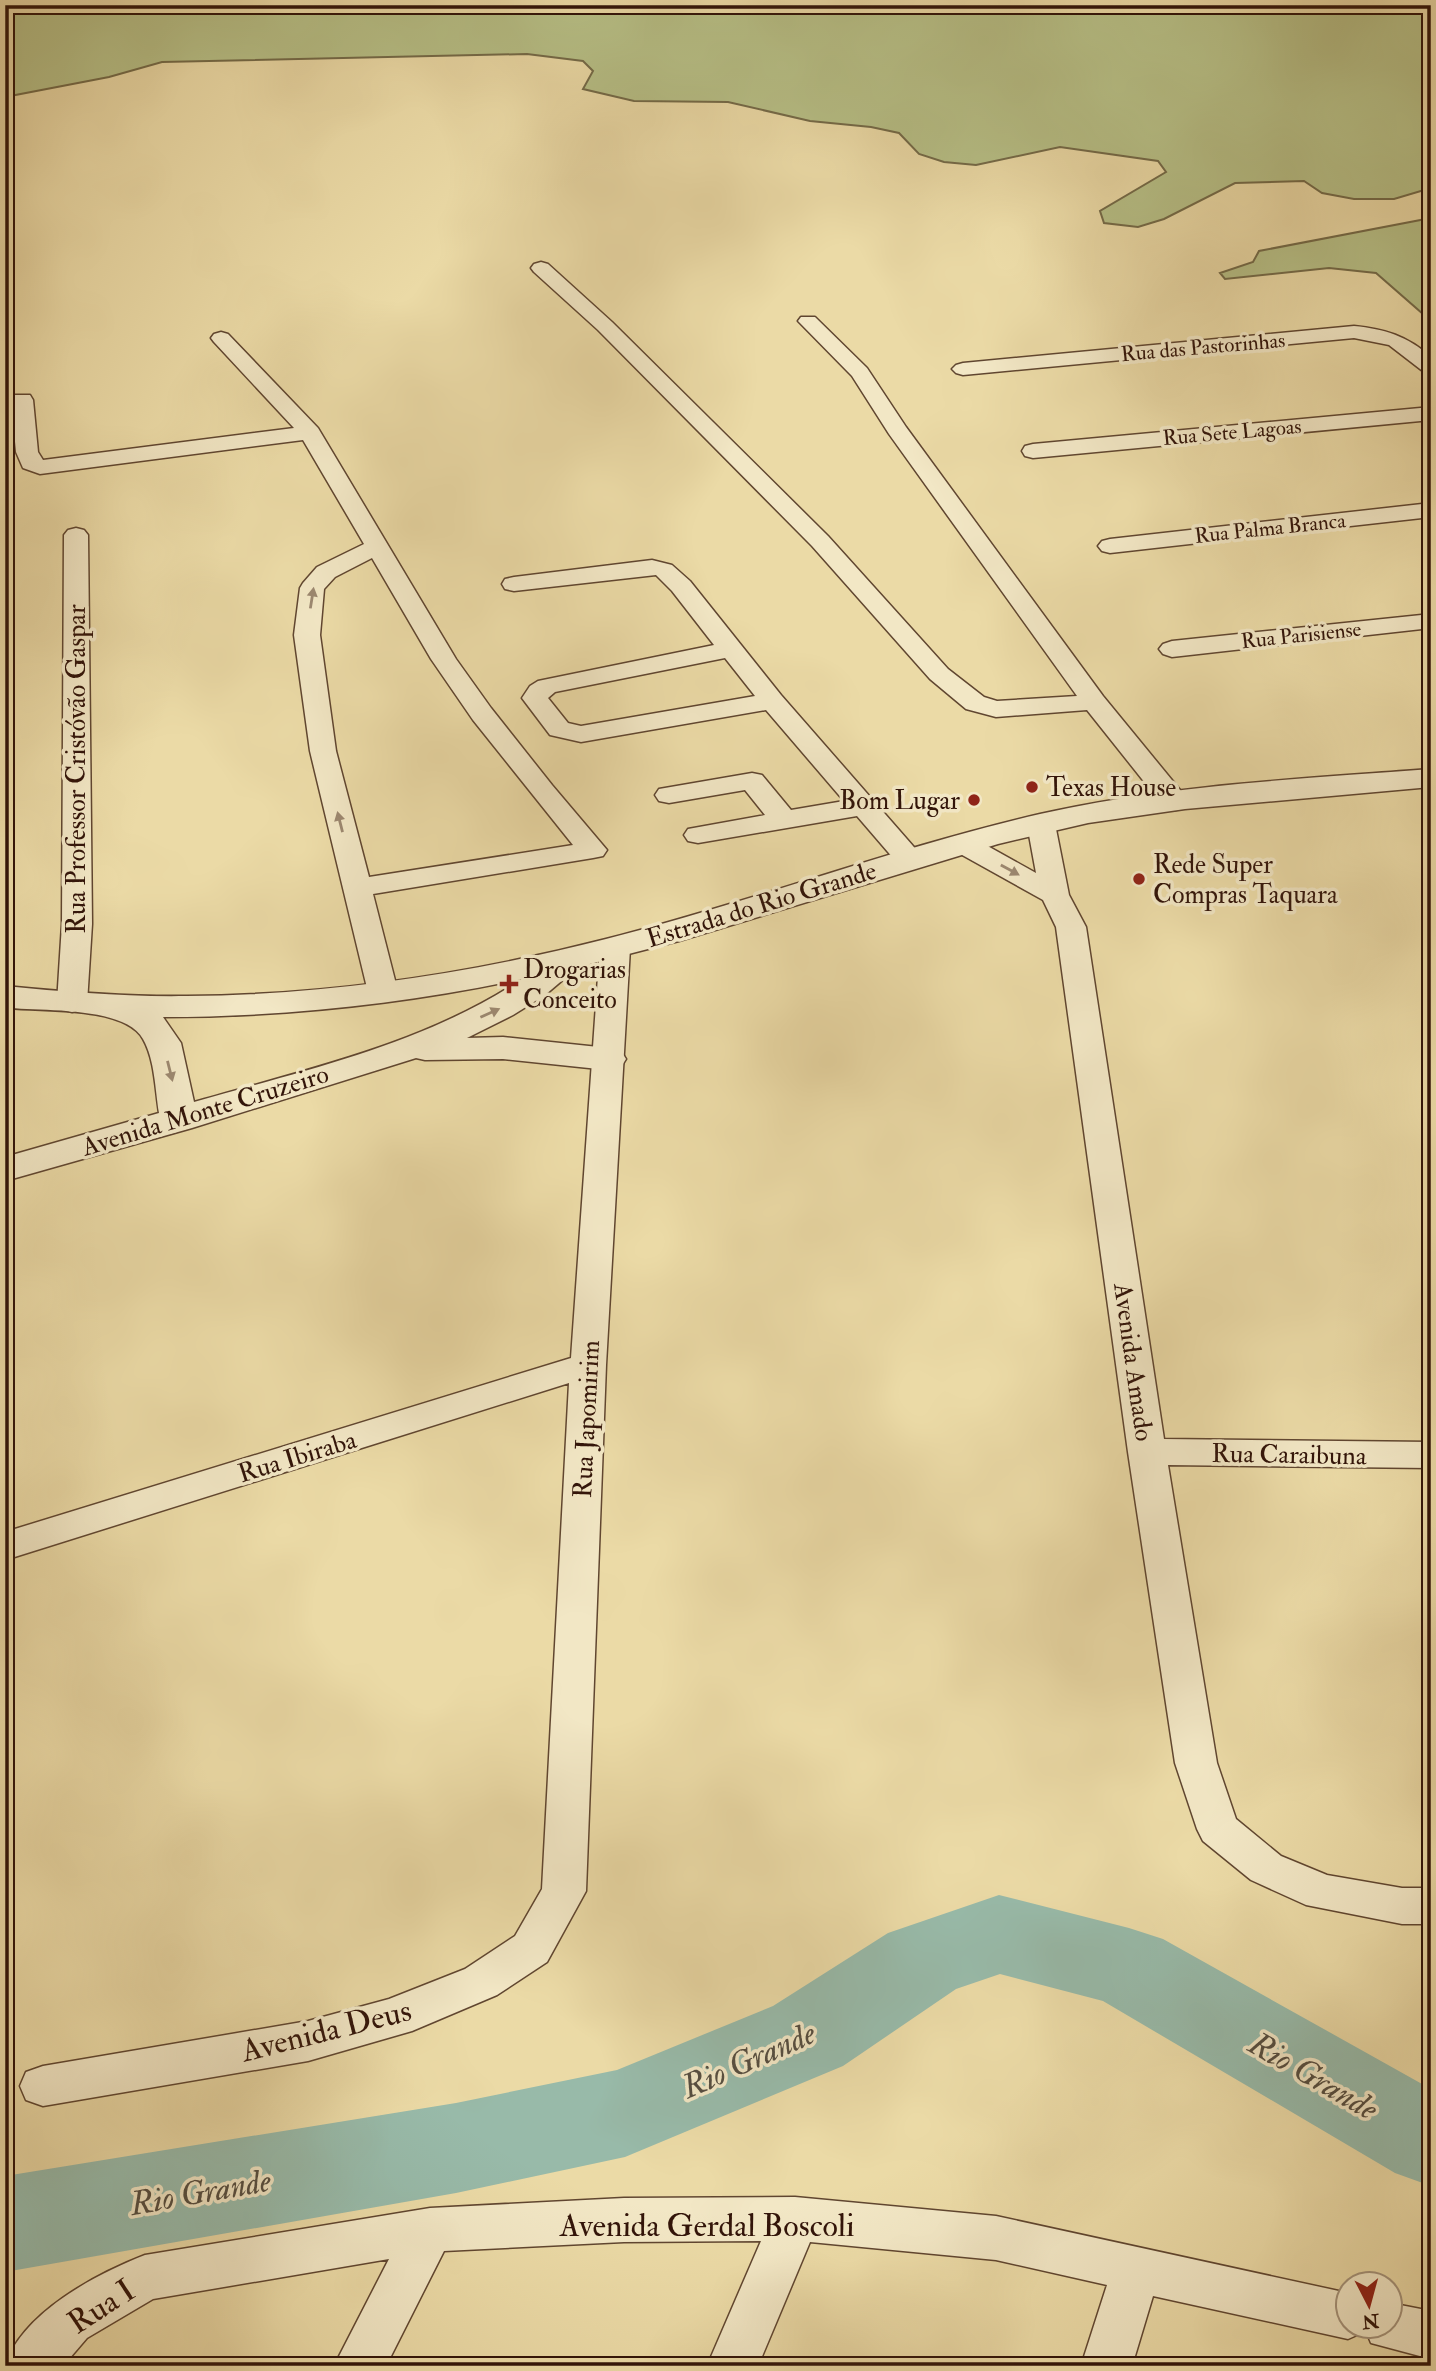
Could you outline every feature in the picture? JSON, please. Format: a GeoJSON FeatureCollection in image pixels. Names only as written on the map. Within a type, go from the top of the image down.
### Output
{"type":"FeatureCollection","features":[{"type":"Feature","properties":{"kind":"street"},"geometry":{"type":"LineString","coordinates":[[541,268],[605,326],[820,541],[939,674],[975,703],[996,709],[1025,709],[1094,702]]}},
{"type":"Feature","properties":{"kind":"street"},"geometry":{"type":"LineString","coordinates":[[808,321],[860,372],[897,429],[1094,702],[1175,802]]}},
{"type":"Feature","properties":{"kind":"street","name":"Rua das Pastorinhas"},"geometry":{"type":"LineString","coordinates":[[963,369],[1354,332],[1384,334],[1402,341],[1431,368]]}},
{"type":"Feature","properties":{"kind":"street"},"geometry":{"type":"LineString","coordinates":[[221,338],[310,433],[444,659],[482,714],[542,791],[593,850],[357,888]]}},
{"type":"Feature","properties":{"kind":"street"},"geometry":{"type":"LineString","coordinates":[[22,400],[27,452],[31,463],[40,467],[310,433]]}},
{"type":"Feature","properties":{"kind":"street","name":"Rua Sete Lagoas"},"geometry":{"type":"LineString","coordinates":[[1033,451],[1431,413]]}},
{"type":"Feature","properties":{"kind":"street","name":"Rua Palma Branca"},"geometry":{"type":"LineString","coordinates":[[1110,546],[1431,510]]}},
{"type":"Feature","properties":{"kind":"street","name":"Rua Professor Cristóvão Gaspar"},"geometry":{"type":"LineString","coordinates":[[72,1003],[77,923],[76,535]]}},
{"type":"Feature","properties":{"kind":"street"},"geometry":{"type":"LineString","coordinates":[[378,546],[326,572],[312,588],[306,635],[323,751],[383,992]]}},
{"type":"Feature","properties":{"kind":"street"},"geometry":{"type":"LineString","coordinates":[[514,584],[639,568],[664,570],[681,586],[772,701],[910,860]]}},
{"type":"Feature","properties":{"kind":"street","name":"Rua Parisiense"},"geometry":{"type":"LineString","coordinates":[[1172,649],[1431,621]]}},
{"type":"Feature","properties":{"kind":"street"},"geometry":{"type":"LineString","coordinates":[[732,649],[547,686],[539,691],[536,698],[559,729],[581,734],[772,701]]}},
{"type":"Feature","properties":{"kind":"street","name":"Estrada do Rio Grande"},"geometry":{"type":"LineString","coordinates":[[164,1016],[214,1006],[440,985],[568,959],[615,948],[1041,824],[1228,795],[1431,779]]}},
{"type":"Feature","properties":{"kind":"street"},"geometry":{"type":"LineString","coordinates":[[669,795],[752,781],[784,820]]}},
{"type":"Feature","properties":{"kind":"street"},"geometry":{"type":"LineString","coordinates":[[698,835],[864,806]]}},
{"type":"Feature","properties":{"kind":"street","name":"Avenida Amado"},"geometry":{"type":"LineString","coordinates":[[1041,824],[1055,895],[1071,926],[1147,1452],[1196,1763],[1218,1829],[1266,1868],[1321,1892],[1402,1906],[1431,1906]]}},
{"type":"Feature","properties":{"kind":"street"},"geometry":{"type":"LineString","coordinates":[[965,845],[1055,895]]}},
{"type":"Feature","properties":{"kind":"street","name":"Rua Japomirim"},"geometry":{"type":"LineString","coordinates":[[564,1891],[588,1365],[615,948]]}},
{"type":"Feature","properties":{"kind":"street","name":"Avenida Monte Cruzeiro"},"geometry":{"type":"LineString","coordinates":[[5,1169],[179,1120],[405,1050],[500,1009],[568,959]]}},
{"type":"Feature","properties":{"kind":"street"},"geometry":{"type":"LineString","coordinates":[[5,998],[108,1005],[137,1015],[164,1016],[164,1049],[173,1077],[179,1120]]}},
{"type":"Feature","properties":{"kind":"street","name":"Avenida Monte Cruzeiro"},"geometry":{"type":"LineString","coordinates":[[405,1050],[503,1048],[608,1059]]}},
{"type":"Feature","properties":{"kind":"street","name":"Rua Ibiraba"},"geometry":{"type":"LineString","coordinates":[[5,1546],[588,1365]]}},
{"type":"Feature","properties":{"kind":"street","name":"Rua Caraibuna"},"geometry":{"type":"LineString","coordinates":[[1147,1452],[1431,1455]]}},
{"type":"Feature","properties":{"kind":"street","name":"Avenida Deus"},"geometry":{"type":"LineString","coordinates":[[43,2086],[308,2041],[396,2017],[481,1982],[531,1949],[564,1891]]}},
{"type":"Feature","properties":{"kind":"street"},"geometry":{"type":"LineString","coordinates":[[732,2366],[794,2219]]}},
{"type":"Feature","properties":{"kind":"street","name":"Avenida Gerdal Boscoli"},"geometry":{"type":"LineString","coordinates":[[145,2278],[430,2230],[624,2220],[794,2219],[996,2238],[1334,2313]]}},
{"type":"Feature","properties":{"kind":"street"},"geometry":{"type":"LineString","coordinates":[[359,2366],[430,2230]]}},
{"type":"Feature","properties":{"kind":"street"},"geometry":{"type":"LineString","coordinates":[[1106,2366],[1138,2269]]}},
{"type":"Feature","properties":{"kind":"street","name":"Rua I"},"geometry":{"type":"LineString","coordinates":[[30,2366],[69,2321],[145,2278]]}},
{"type":"Feature","properties":{"kind":"street"},"geometry":{"type":"LineString","coordinates":[[1404,2329],[1431,2335]]}},
{"type":"Feature","properties":{"kind":"green space"},"geometry":{"type":"Polygon","coordinates":[[[5,5],[1431,5],[1431,188],[1394,199],[1354,199],[1322,193],[1304,181],[1235,183],[1164,219],[1138,227],[1104,223],[1100,211],[1166,172],[1158,161],[1060,147],[976,165],[944,162],[919,154],[899,133],[871,127],[810,121],[728,102],[634,101],[583,89],[593,71],[583,61],[527,54],[162,62],[109,77],[5,97],[5,5]]]}},
{"type":"Feature","properties":{"kind":"green space"},"geometry":{"type":"Polygon","coordinates":[[[1431,218],[1431,321],[1376,273],[1329,268],[1225,279],[1220,273],[1253,262],[1259,251],[1431,218]]]}},
{"type":"Feature","properties":{"kind":"waterway","name":"Rio Grande"},"geometry":{"type":"LineString","coordinates":[[5,2224],[456,2148],[625,2113],[808,2036],[922,1961],[999,1934],[1129,1968],[1431,2141]]}},
{"type":"Feature","properties":{"kind":"place","name":"Texas House"},"geometry":{"type":"Point","coordinates":[1032,787]}},
{"type":"Feature","properties":{"kind":"place","name":"Bom Lugar"},"geometry":{"type":"Point","coordinates":[974,800]}},
{"type":"Feature","properties":{"kind":"place","name":"Rede Super Compras Taquara"},"geometry":{"type":"Point","coordinates":[1139,879]}},
{"type":"Feature","properties":{"kind":"place","name":"Drogarias Conceito"},"geometry":{"type":"Point","coordinates":[509,984]}}]}
